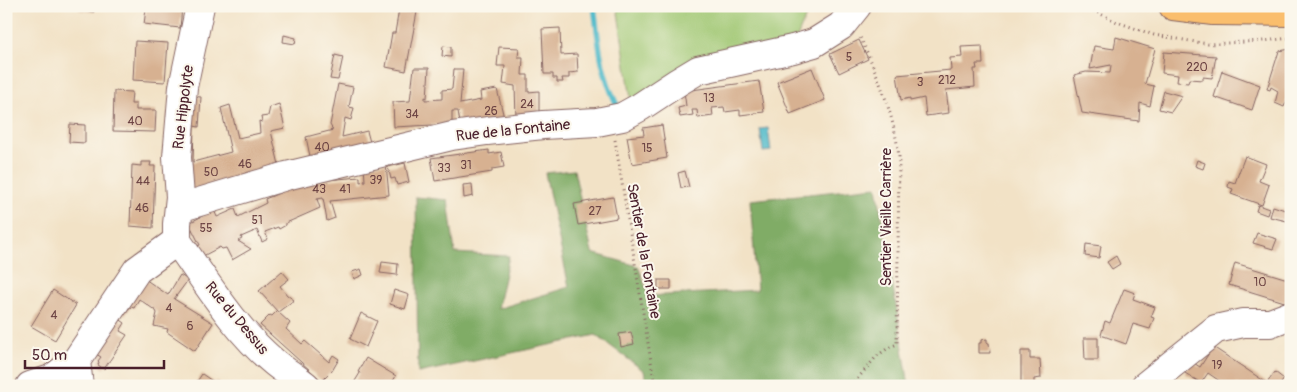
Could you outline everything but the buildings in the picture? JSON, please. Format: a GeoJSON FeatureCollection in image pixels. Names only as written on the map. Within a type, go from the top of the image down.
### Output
{"type":"FeatureCollection","features":[{"type":"Feature","properties":{"kind":"main road"},"geometry":{"type":"LineString","coordinates":[[1173,6],[1213,11],[1291,12]]}},
{"type":"Feature","properties":{"kind":"street","name":"Rue Hippolyte"},"geometry":{"type":"LineString","coordinates":[[179,208],[177,157],[184,87],[200,6]]}},
{"type":"Feature","properties":{"kind":"street","name":"Rue de la Fontaine"},"geometry":{"type":"LineString","coordinates":[[179,208],[286,176],[452,136],[543,125],[597,122],[622,117],[698,70],[814,43],[841,26],[856,6]]}},
{"type":"Feature","properties":{"kind":"street"},"geometry":{"type":"LineString","coordinates":[[30,386],[77,373],[136,270],[177,241],[179,208]]}},
{"type":"Feature","properties":{"kind":"street","name":"Rue du Dessus"},"geometry":{"type":"LineString","coordinates":[[177,241],[213,293],[252,342],[275,363],[306,386]]}},
{"type":"Feature","properties":{"kind":"street"},"geometry":{"type":"LineString","coordinates":[[1145,386],[1216,329],[1243,323],[1270,323],[1291,315]]}},
{"type":"Feature","properties":{"kind":"path"},"geometry":{"type":"LineString","coordinates":[[1084,6],[1117,22],[1154,35],[1208,44],[1263,42],[1291,38]]}},
{"type":"Feature","properties":{"kind":"path","name":"Sentier Vieille Carrière"},"geometry":{"type":"LineString","coordinates":[[851,386],[877,356],[897,344],[899,157],[897,140],[887,103],[872,62],[858,33]]}},
{"type":"Feature","properties":{"kind":"path","name":"Sentier de la Fontaine"},"geometry":{"type":"LineString","coordinates":[[612,119],[655,386]]}},
{"type":"Feature","properties":{"kind":"green space"},"geometry":{"type":"Polygon","coordinates":[[[617,6],[810,6],[796,40],[631,99],[617,6]]]}},
{"type":"Feature","properties":{"kind":"green space"},"geometry":{"type":"Polygon","coordinates":[[[574,170],[592,253],[638,266],[649,296],[757,290],[750,200],[877,187],[909,386],[647,386],[644,371],[596,335],[418,373],[416,197],[448,200],[455,253],[509,256],[497,309],[569,287],[545,173],[574,170]]]}},
{"type":"Feature","properties":{"kind":"water"},"geometry":{"type":"Polygon","coordinates":[[[768,128],[771,151],[763,152],[760,129],[768,128]]]}},
{"type":"Feature","properties":{"kind":"waterway"},"geometry":{"type":"LineString","coordinates":[[594,6],[604,68],[611,93],[617,105]]}}]}
